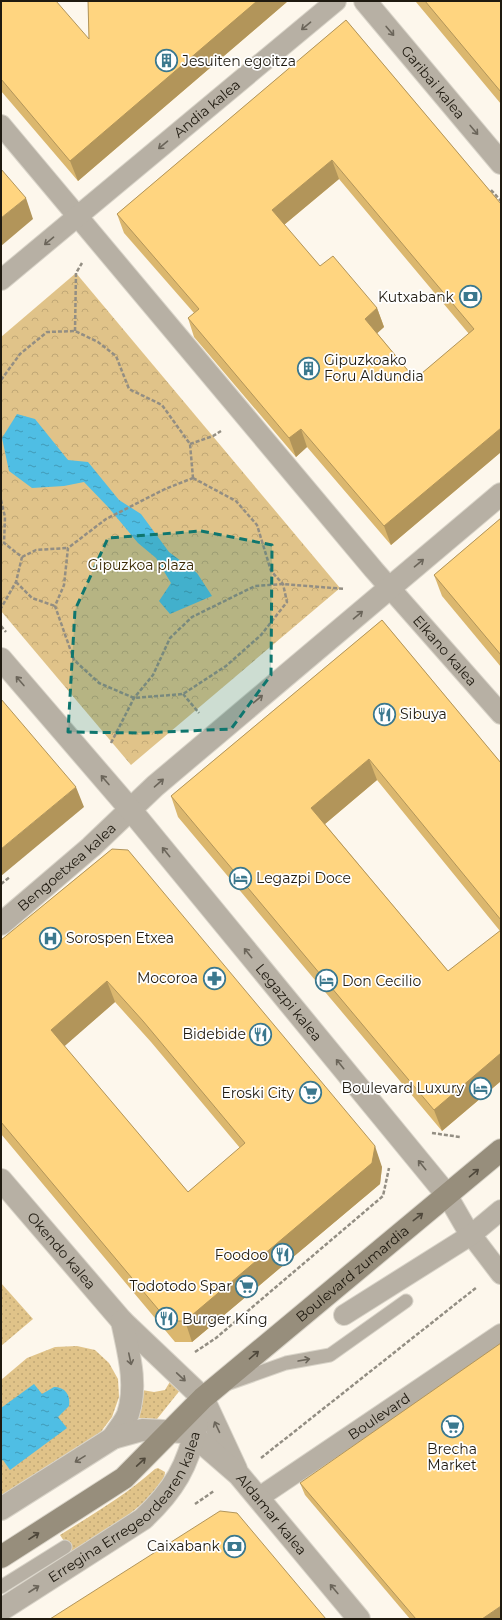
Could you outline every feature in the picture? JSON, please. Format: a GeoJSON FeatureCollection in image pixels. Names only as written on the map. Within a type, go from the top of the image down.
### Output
{"type":"FeatureCollection","features":[{"type":"Feature","properties":{"kind":"main road","name":"Boulevard zumardia"},"geometry":{"type":"LineString","coordinates":[[208,1393],[501,1150]]}},
{"type":"Feature","properties":{"kind":"main road","name":"Erregina Erregeordearen kalea"},"geometry":{"type":"LineString","coordinates":[[1,1557],[124,1478],[148,1456],[169,1431],[208,1393]]}},
{"type":"Feature","properties":{"kind":"street","name":"Andia kalea"},"geometry":{"type":"LineString","coordinates":[[78,216],[336,1]]}},
{"type":"Feature","properties":{"kind":"street","name":"Garibai kalea"},"geometry":{"type":"LineString","coordinates":[[365,1],[501,162]]}},
{"type":"Feature","properties":{"kind":"street"},"geometry":{"type":"LineString","coordinates":[[1,125],[390,588]]}},
{"type":"Feature","properties":{"kind":"street"},"geometry":{"type":"LineString","coordinates":[[1,280],[78,216]]}},
{"type":"Feature","properties":{"kind":"street"},"geometry":{"type":"LineString","coordinates":[[1,659],[130,809],[155,786],[501,494]]}},
{"type":"Feature","properties":{"kind":"street","name":"Elkano kalea"},"geometry":{"type":"LineString","coordinates":[[390,588],[501,714]]}},
{"type":"Feature","properties":{"kind":"street","name":"Bengoetxea kalea"},"geometry":{"type":"LineString","coordinates":[[1,924],[92,847],[130,809]]}},
{"type":"Feature","properties":{"kind":"street","name":"Legazpi kalea"},"geometry":{"type":"LineString","coordinates":[[130,809],[447,1195]]}},
{"type":"Feature","properties":{"kind":"street","name":"Okendo kalea"},"geometry":{"type":"LineString","coordinates":[[1,1180],[122,1321],[208,1393]]}},
{"type":"Feature","properties":{"kind":"street"},"geometry":{"type":"LineString","coordinates":[[447,1195],[471,1235],[499,1272]]}},
{"type":"Feature","properties":{"kind":"street"},"geometry":{"type":"LineString","coordinates":[[344,1315],[471,1235],[501,1210]]}},
{"type":"Feature","properties":{"kind":"street","name":"Okendo kalea"},"geometry":{"type":"LineString","coordinates":[[113,1438],[127,1415],[131,1392],[132,1368],[122,1321]]}},
{"type":"Feature","properties":{"kind":"street","name":"Boulevard"},"geometry":{"type":"LineString","coordinates":[[258,1498],[501,1334]]}},
{"type":"Feature","properties":{"kind":"street"},"geometry":{"type":"LineString","coordinates":[[208,1393],[239,1475]]}},
{"type":"Feature","properties":{"kind":"street","name":"Erregina Erregeordearen kalea"},"geometry":{"type":"LineString","coordinates":[[1,1610],[143,1519],[163,1501],[175,1485],[186,1461],[208,1393]]}},
{"type":"Feature","properties":{"kind":"street","name":"Erregina Erregeordearen kalea"},"geometry":{"type":"LineString","coordinates":[[1,1509],[113,1438],[142,1430],[169,1431]]}},
{"type":"Feature","properties":{"kind":"street","name":"Aldamar kalea"},"geometry":{"type":"LineString","coordinates":[[169,1431],[184,1432],[194,1436],[239,1475],[359,1619]]}},
{"type":"Feature","properties":{"kind":"lane"},"geometry":{"type":"LineString","coordinates":[[208,1393],[286,1363],[330,1355],[406,1301]]}},
{"type":"Feature","properties":{"kind":"lane"},"geometry":{"type":"LineString","coordinates":[[1,1587],[65,1547]]}},
{"type":"Feature","properties":{"kind":"path"},"geometry":{"type":"LineString","coordinates":[[75,331],[76,273],[98,239]]}},
{"type":"Feature","properties":{"kind":"path"},"geometry":{"type":"LineString","coordinates":[[1,380],[20,354],[47,332],[75,331],[98,342],[116,356],[129,389],[162,405],[190,444],[193,478]]}},
{"type":"Feature","properties":{"kind":"path"},"geometry":{"type":"LineString","coordinates":[[190,444],[213,436],[246,416]]}},
{"type":"Feature","properties":{"kind":"path"},"geometry":{"type":"LineString","coordinates":[[1,608],[16,582],[22,557],[36,550],[68,548],[106,519],[165,489],[193,478],[236,501],[257,525],[271,571],[284,584],[287,602],[261,635],[226,666],[182,694],[134,698],[99,683],[74,660],[55,606],[64,585],[68,548]]}},
{"type":"Feature","properties":{"kind":"path"},"geometry":{"type":"LineString","coordinates":[[1,500],[5,517],[2,543],[22,557]]}},
{"type":"Feature","properties":{"kind":"path"},"geometry":{"type":"LineString","coordinates":[[16,582],[32,598],[55,606]]}},
{"type":"Feature","properties":{"kind":"path"},"geometry":{"type":"LineString","coordinates":[[109,745],[112,742],[134,698],[153,675],[170,638],[192,617],[255,586],[284,584],[350,590]]}},
{"type":"Feature","properties":{"kind":"path"},"geometry":{"type":"LineString","coordinates":[[182,694],[201,716]]}},
{"type":"Feature","properties":{"kind":"path"},"geometry":{"type":"LineString","coordinates":[[1,884],[13,874]]}},
{"type":"Feature","properties":{"kind":"path"},"geometry":{"type":"LineString","coordinates":[[188,1352],[195,1352],[216,1338],[383,1196],[389,1167]]}},
{"type":"Feature","properties":{"kind":"path"},"geometry":{"type":"LineString","coordinates":[[193,1505],[239,1475],[499,1272]]}},
{"type":"Feature","properties":{"kind":"highlighted area"},"geometry":{"type":"Polygon","coordinates":[[[201,531],[272,545],[271,675],[231,729],[142,733],[68,732],[75,610],[108,538],[201,531]]]}},
{"type":"Feature","properties":{"kind":"green space","name":"Gipuzkoa plaza"},"geometry":{"type":"Polygon","coordinates":[[[76,273],[340,588],[131,765],[1,611],[1,337],[76,273]]]}},
{"type":"Feature","properties":{"kind":"green space"},"geometry":{"type":"Polygon","coordinates":[[[1,1283],[33,1319],[1,1346],[1,1283]]]}},
{"type":"Feature","properties":{"kind":"green space"},"geometry":{"type":"Polygon","coordinates":[[[77,1346],[95,1350],[109,1363],[118,1379],[119,1397],[112,1417],[97,1437],[1,1499],[1,1380],[27,1358],[55,1347],[77,1346]]]}},
{"type":"Feature","properties":{"kind":"green space"},"geometry":{"type":"Polygon","coordinates":[[[171,1380],[181,1389],[157,1419],[139,1418],[142,1390],[154,1392],[165,1390],[171,1380]]]}},
{"type":"Feature","properties":{"kind":"green space"},"geometry":{"type":"Polygon","coordinates":[[[158,1468],[165,1472],[162,1482],[141,1505],[126,1517],[72,1553],[60,1535],[121,1496],[158,1468]]]}},
{"type":"Feature","properties":{"kind":"water"},"geometry":{"type":"Polygon","coordinates":[[[17,414],[35,419],[68,460],[88,462],[119,500],[141,514],[169,552],[197,573],[212,596],[170,614],[159,601],[171,583],[156,558],[138,543],[108,507],[84,482],[64,486],[32,488],[9,471],[2,438],[17,414]]]}},
{"type":"Feature","properties":{"kind":"water"},"geometry":{"type":"Polygon","coordinates":[[[34,1384],[42,1394],[54,1387],[61,1388],[66,1392],[69,1398],[69,1406],[58,1417],[67,1428],[10,1470],[3,1460],[1,1461],[1,1408],[34,1384]]]}},
{"type":"Feature","properties":{"kind":"building"},"geometry":{"type":"Polygon","coordinates":[[[1,1],[56,1],[89,39],[88,1],[257,1],[70,161],[1,79],[1,1]]]}},
{"type":"Feature","properties":{"kind":"building"},"geometry":{"type":"Polygon","coordinates":[[[425,1],[501,1],[501,92],[425,1]]]}},
{"type":"Feature","properties":{"kind":"building"},"geometry":{"type":"Polygon","coordinates":[[[346,20],[501,204],[501,428],[384,526],[301,429],[289,438],[188,318],[199,309],[117,214],[346,20]],[[332,160],[272,210],[320,266],[333,256],[377,308],[365,319],[415,379],[474,329],[332,160]]]}},
{"type":"Feature","properties":{"kind":"building"},"geometry":{"type":"Polygon","coordinates":[[[1,169],[26,198],[1,218],[1,169]]]}},
{"type":"Feature","properties":{"kind":"building"},"geometry":{"type":"Polygon","coordinates":[[[501,518],[501,655],[434,575],[501,518]]]}},
{"type":"Feature","properties":{"kind":"building"},"geometry":{"type":"Polygon","coordinates":[[[382,620],[501,763],[501,920],[369,759],[311,808],[448,971],[501,930],[501,1053],[434,1110],[171,796],[382,620]]]}},
{"type":"Feature","properties":{"kind":"building"},"geometry":{"type":"Polygon","coordinates":[[[1,699],[76,787],[1,849],[1,699]]]}},
{"type":"Feature","properties":{"kind":"building"},"geometry":{"type":"Polygon","coordinates":[[[112,849],[128,850],[375,1146],[372,1163],[185,1321],[168,1321],[1,1122],[1,940],[112,849]],[[107,981],[51,1030],[188,1192],[245,1143],[143,1021],[107,981]]]}},
{"type":"Feature","properties":{"kind":"building","name":"Brecha Market"},"geometry":{"type":"Polygon","coordinates":[[[501,1343],[501,1606],[482,1619],[416,1619],[300,1483],[501,1343]]]}},
{"type":"Feature","properties":{"kind":"building"},"geometry":{"type":"Polygon","coordinates":[[[220,1511],[237,1513],[326,1619],[50,1619],[220,1511]]]}},
{"type":"Feature","properties":{"kind":"place","name":"Jesuiten egoitza"},"geometry":{"type":"Point","coordinates":[167,61]}},
{"type":"Feature","properties":{"kind":"place","name":"Kutxabank"},"geometry":{"type":"Point","coordinates":[470,297]}},
{"type":"Feature","properties":{"kind":"place","name":"Gipuzkoako Foru Aldundia"},"geometry":{"type":"Point","coordinates":[309,368]}},
{"type":"Feature","properties":{"kind":"place","name":"Sibuya"},"geometry":{"type":"Point","coordinates":[384,714]}},
{"type":"Feature","properties":{"kind":"place","name":"Legazpi Doce"},"geometry":{"type":"Point","coordinates":[240,878]}},
{"type":"Feature","properties":{"kind":"place","name":"Sorospen Etxea"},"geometry":{"type":"Point","coordinates":[50,938]}},
{"type":"Feature","properties":{"kind":"place","name":"Mocoroa"},"geometry":{"type":"Point","coordinates":[214,978]}},
{"type":"Feature","properties":{"kind":"place","name":"Don Cecilio"},"geometry":{"type":"Point","coordinates":[327,981]}},
{"type":"Feature","properties":{"kind":"place","name":"Bidebide"},"geometry":{"type":"Point","coordinates":[261,1034]}},
{"type":"Feature","properties":{"kind":"place","name":"Boulevard Luxury"},"geometry":{"type":"Point","coordinates":[480,1088]}},
{"type":"Feature","properties":{"kind":"place","name":"Eroski City"},"geometry":{"type":"Point","coordinates":[310,1093]}},
{"type":"Feature","properties":{"kind":"place","name":"Foodoo"},"geometry":{"type":"Point","coordinates":[283,1255]}},
{"type":"Feature","properties":{"kind":"place","name":"Todotodo Spar"},"geometry":{"type":"Point","coordinates":[247,1286]}},
{"type":"Feature","properties":{"kind":"place","name":"Burger King"},"geometry":{"type":"Point","coordinates":[167,1319]}},
{"type":"Feature","properties":{"kind":"place","name":"Brecha Market"},"geometry":{"type":"Point","coordinates":[452,1427]}},
{"type":"Feature","properties":{"kind":"place","name":"Caixabank"},"geometry":{"type":"Point","coordinates":[235,1546]}}]}
